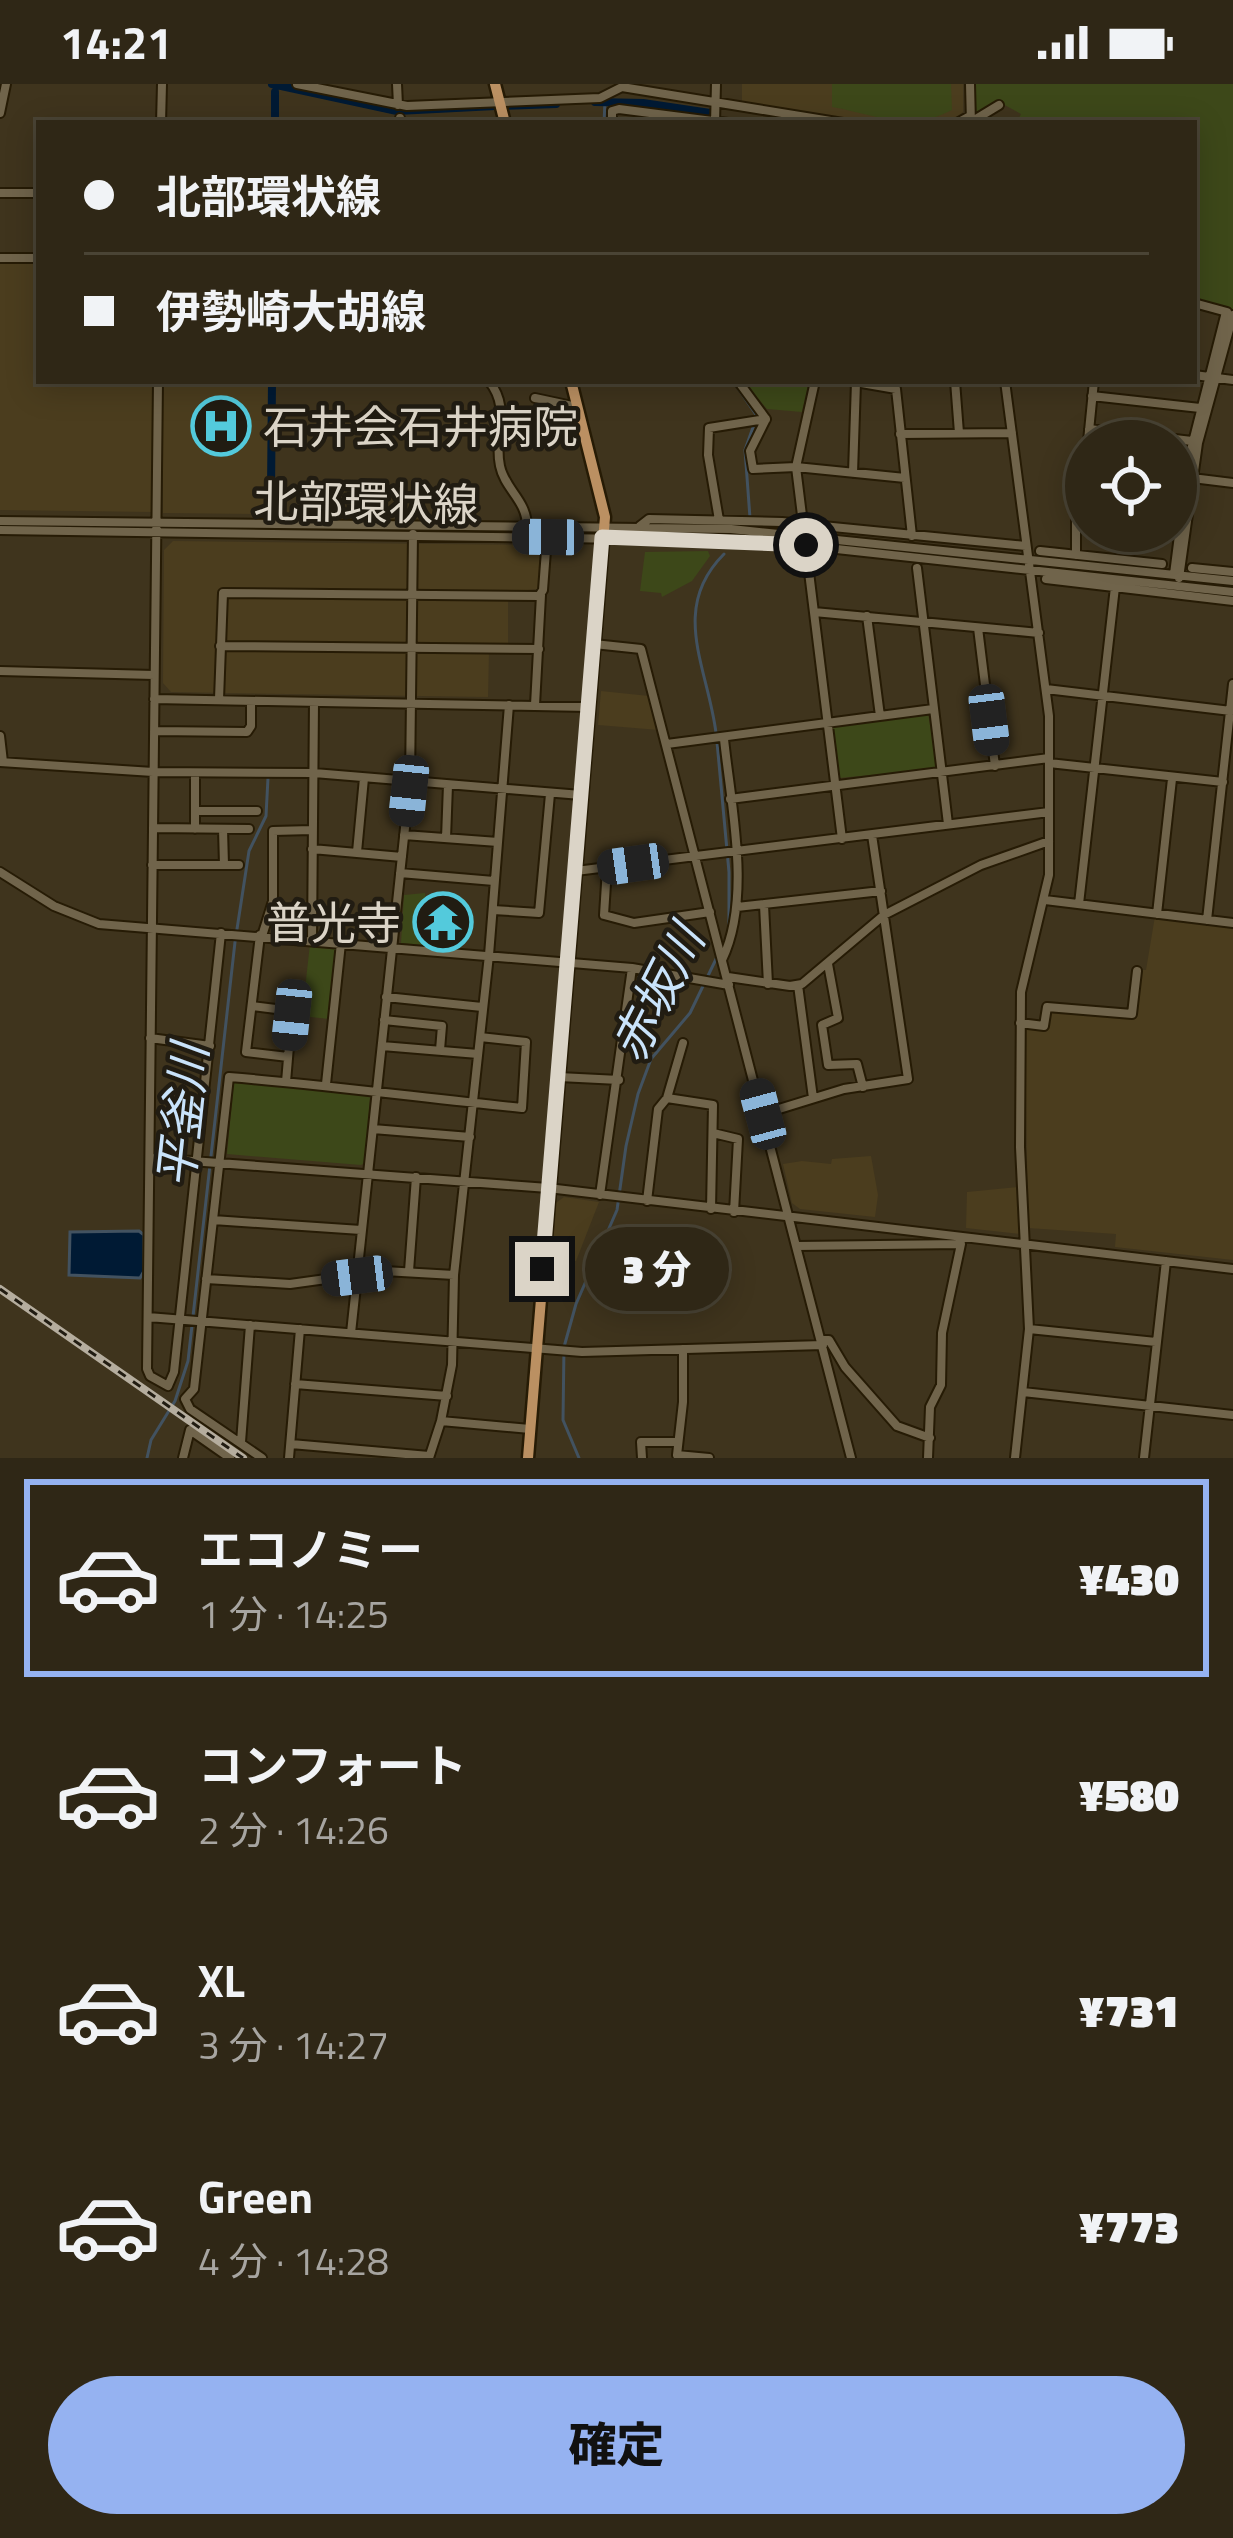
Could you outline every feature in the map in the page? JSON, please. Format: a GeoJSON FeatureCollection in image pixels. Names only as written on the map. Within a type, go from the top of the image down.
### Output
{"type":"FeatureCollection","features":[{"type":"Feature","properties":{"kind":"main road"},"geometry":{"type":"LineString","coordinates":[[495,84],[504,120]]}},
{"type":"Feature","properties":{"kind":"main road"},"geometry":{"type":"LineString","coordinates":[[527,1458],[543,1350],[548,1188],[603,532],[604,504],[572,384]]}},
{"type":"Feature","properties":{"kind":"street"},"geometry":{"type":"LineString","coordinates":[[0,113],[6,84]]}},
{"type":"Feature","properties":{"kind":"street"},"geometry":{"type":"LineString","coordinates":[[297,84],[398,105],[600,98],[612,87],[639,88],[826,120]]}},
{"type":"Feature","properties":{"kind":"street"},"geometry":{"type":"LineString","coordinates":[[397,84],[398,105]]}},
{"type":"Feature","properties":{"kind":"street"},"geometry":{"type":"LineString","coordinates":[[715,120],[716,84]]}},
{"type":"Feature","properties":{"kind":"street"},"geometry":{"type":"LineString","coordinates":[[970,84],[971,120],[999,105]]}},
{"type":"Feature","properties":{"kind":"street"},"geometry":{"type":"LineString","coordinates":[[161,120],[162,85]]}},
{"type":"Feature","properties":{"kind":"street"},"geometry":{"type":"LineString","coordinates":[[612,120],[612,111],[619,109],[700,120]]}},
{"type":"Feature","properties":{"kind":"street"},"geometry":{"type":"LineString","coordinates":[[0,193],[36,193]]}},
{"type":"Feature","properties":{"kind":"street"},"geometry":{"type":"LineString","coordinates":[[0,258],[36,258]]}},
{"type":"Feature","properties":{"kind":"street"},"geometry":{"type":"LineString","coordinates":[[1197,304],[1231,313],[1197,431]]}},
{"type":"Feature","properties":{"kind":"street"},"geometry":{"type":"LineString","coordinates":[[1197,375],[1233,380]]}},
{"type":"Feature","properties":{"kind":"street"},"geometry":{"type":"LineString","coordinates":[[1197,423],[1212,377]]}},
{"type":"Feature","properties":{"kind":"street"},"geometry":{"type":"LineString","coordinates":[[158,384],[148,1372],[166,1386],[173,1376],[181,1320],[225,933]]}},
{"type":"Feature","properties":{"kind":"street"},"geometry":{"type":"LineString","coordinates":[[490,384],[502,407],[500,468],[526,507],[527,527]]}},
{"type":"Feature","properties":{"kind":"street"},"geometry":{"type":"LineString","coordinates":[[740,384],[766,418]]}},
{"type":"Feature","properties":{"kind":"street"},"geometry":{"type":"LineString","coordinates":[[814,384],[796,467],[842,839]]}},
{"type":"Feature","properties":{"kind":"street"},"geometry":{"type":"LineString","coordinates":[[853,384],[853,473]]}},
{"type":"Feature","properties":{"kind":"street"},"geometry":{"type":"LineString","coordinates":[[867,384],[896,388],[912,536]]}},
{"type":"Feature","properties":{"kind":"street"},"geometry":{"type":"LineString","coordinates":[[956,384],[959,434]]}},
{"type":"Feature","properties":{"kind":"street"},"geometry":{"type":"LineString","coordinates":[[1005,384],[1046,689],[1049,761],[1045,900],[1021,992],[1029,1329],[1015,1458]]}},
{"type":"Feature","properties":{"kind":"street"},"geometry":{"type":"LineString","coordinates":[[1090,420],[1094,384]]}},
{"type":"Feature","properties":{"kind":"street"},"geometry":{"type":"LineString","coordinates":[[1092,396],[1201,408]]}},
{"type":"Feature","properties":{"kind":"street"},"geometry":{"type":"LineString","coordinates":[[535,398],[578,407]]}},
{"type":"Feature","properties":{"kind":"street"},"geometry":{"type":"LineString","coordinates":[[766,418],[750,451],[753,469],[796,467],[905,478]]}},
{"type":"Feature","properties":{"kind":"street"},"geometry":{"type":"LineString","coordinates":[[718,520],[709,428],[766,418]]}},
{"type":"Feature","properties":{"kind":"street"},"geometry":{"type":"LineString","coordinates":[[899,434],[1012,434]]}},
{"type":"Feature","properties":{"kind":"street"},"geometry":{"type":"LineString","coordinates":[[1197,479],[1233,483]]}},
{"type":"Feature","properties":{"kind":"street"},"geometry":{"type":"LineString","coordinates":[[639,527],[650,519],[718,520],[804,535],[912,536],[1027,546]]}},
{"type":"Feature","properties":{"kind":"street","name":"北部環状線"},"geometry":{"type":"LineString","coordinates":[[0,521],[548,537],[639,527],[804,535],[1148,571],[1232,595]]}},
{"type":"Feature","properties":{"kind":"street","name":"北部環状線"},"geometry":{"type":"LineString","coordinates":[[0,530],[527,527],[804,535],[1094,577],[1150,583],[1177,578],[1233,581]]}},
{"type":"Feature","properties":{"kind":"street"},"geometry":{"type":"LineString","coordinates":[[351,1333],[410,782],[413,534]]}},
{"type":"Feature","properties":{"kind":"street"},"geometry":{"type":"LineString","coordinates":[[535,705],[548,537]]}},
{"type":"Feature","properties":{"kind":"street"},"geometry":{"type":"LineString","coordinates":[[1040,551],[1162,564]]}},
{"type":"Feature","properties":{"kind":"street"},"geometry":{"type":"LineString","coordinates":[[1177,578],[1179,552]]}},
{"type":"Feature","properties":{"kind":"street"},"geometry":{"type":"LineString","coordinates":[[1050,560],[1072,554]]}},
{"type":"Feature","properties":{"kind":"street"},"geometry":{"type":"LineString","coordinates":[[1134,561],[1148,571]]}},
{"type":"Feature","properties":{"kind":"street"},"geometry":{"type":"LineString","coordinates":[[917,568],[948,824]]}},
{"type":"Feature","properties":{"kind":"street"},"geometry":{"type":"LineString","coordinates":[[1192,568],[1230,572]]}},
{"type":"Feature","properties":{"kind":"street"},"geometry":{"type":"LineString","coordinates":[[1210,579],[1230,572]]}},
{"type":"Feature","properties":{"kind":"street"},"geometry":{"type":"LineString","coordinates":[[1094,577],[1110,587]]}},
{"type":"Feature","properties":{"kind":"street"},"geometry":{"type":"LineString","coordinates":[[1046,579],[1232,595]]}},
{"type":"Feature","properties":{"kind":"street"},"geometry":{"type":"LineString","coordinates":[[1134,590],[1150,583]]}},
{"type":"Feature","properties":{"kind":"street"},"geometry":{"type":"LineString","coordinates":[[1079,904],[1110,587]]}},
{"type":"Feature","properties":{"kind":"street"},"geometry":{"type":"LineString","coordinates":[[219,699],[223,593],[541,596]]}},
{"type":"Feature","properties":{"kind":"street"},"geometry":{"type":"LineString","coordinates":[[814,612],[1039,633]]}},
{"type":"Feature","properties":{"kind":"street"},"geometry":{"type":"LineString","coordinates":[[867,616],[880,716]]}},
{"type":"Feature","properties":{"kind":"street"},"geometry":{"type":"LineString","coordinates":[[978,628],[995,766]]}},
{"type":"Feature","properties":{"kind":"street"},"geometry":{"type":"LineString","coordinates":[[595,644],[641,650],[851,1458]]}},
{"type":"Feature","properties":{"kind":"street"},"geometry":{"type":"LineString","coordinates":[[220,646],[539,649]]}},
{"type":"Feature","properties":{"kind":"street"},"geometry":{"type":"LineString","coordinates":[[0,671],[154,675]]}},
{"type":"Feature","properties":{"kind":"street"},"geometry":{"type":"LineString","coordinates":[[1046,689],[1231,711]]}},
{"type":"Feature","properties":{"kind":"street"},"geometry":{"type":"LineString","coordinates":[[1207,920],[1233,689]]}},
{"type":"Feature","properties":{"kind":"street"},"geometry":{"type":"LineString","coordinates":[[154,699],[588,707]]}},
{"type":"Feature","properties":{"kind":"street"},"geometry":{"type":"LineString","coordinates":[[154,731],[247,732],[251,701]]}},
{"type":"Feature","properties":{"kind":"street"},"geometry":{"type":"LineString","coordinates":[[312,941],[314,702]]}},
{"type":"Feature","properties":{"kind":"street"},"geometry":{"type":"LineString","coordinates":[[291,1444],[359,1455],[429,1457],[441,1421],[453,1341],[454,1275],[489,955],[508,705]]}},
{"type":"Feature","properties":{"kind":"street"},"geometry":{"type":"LineString","coordinates":[[667,744],[933,709]]}},
{"type":"Feature","properties":{"kind":"street"},"geometry":{"type":"LineString","coordinates":[[0,736],[2,762],[153,772],[314,773],[581,795]]}},
{"type":"Feature","properties":{"kind":"street"},"geometry":{"type":"LineString","coordinates":[[722,960],[732,940],[737,907],[724,739]]}},
{"type":"Feature","properties":{"kind":"street"},"geometry":{"type":"LineString","coordinates":[[730,799],[1049,761],[1223,782]]}},
{"type":"Feature","properties":{"kind":"street"},"geometry":{"type":"LineString","coordinates":[[195,772],[195,829]]}},
{"type":"Feature","properties":{"kind":"street"},"geometry":{"type":"LineString","coordinates":[[357,852],[364,778]]}},
{"type":"Feature","properties":{"kind":"street"},"geometry":{"type":"LineString","coordinates":[[1157,914],[1172,778]]}},
{"type":"Feature","properties":{"kind":"street"},"geometry":{"type":"LineString","coordinates":[[446,838],[448,785]]}},
{"type":"Feature","properties":{"kind":"street"},"geometry":{"type":"LineString","coordinates":[[493,910],[539,913],[550,794]]}},
{"type":"Feature","properties":{"kind":"street"},"geometry":{"type":"LineString","coordinates":[[195,811],[257,811]]}},
{"type":"Feature","properties":{"kind":"street"},"geometry":{"type":"LineString","coordinates":[[576,871],[1048,812]]}},
{"type":"Feature","properties":{"kind":"street"},"geometry":{"type":"LineString","coordinates":[[153,828],[249,829]]}},
{"type":"Feature","properties":{"kind":"street"},"geometry":{"type":"LineString","coordinates":[[223,829],[224,865]]}},
{"type":"Feature","properties":{"kind":"street"},"geometry":{"type":"LineString","coordinates":[[288,1057],[246,1052],[261,936],[273,901],[273,831],[312,830]]}},
{"type":"Feature","properties":{"kind":"street"},"geometry":{"type":"LineString","coordinates":[[404,835],[498,842]]}},
{"type":"Feature","properties":{"kind":"street"},"geometry":{"type":"LineString","coordinates":[[763,1114],[813,1098],[908,1079],[872,835]]}},
{"type":"Feature","properties":{"kind":"street"},"geometry":{"type":"LineString","coordinates":[[0,872],[86,921],[632,968],[710,984],[798,985],[884,915],[981,866],[1049,841]]}},
{"type":"Feature","properties":{"kind":"street"},"geometry":{"type":"LineString","coordinates":[[312,849],[402,857]]}},
{"type":"Feature","properties":{"kind":"street"},"geometry":{"type":"LineString","coordinates":[[152,865],[239,865]]}},
{"type":"Feature","properties":{"kind":"street"},"geometry":{"type":"LineString","coordinates":[[608,868],[604,915],[634,923],[710,912]]}},
{"type":"Feature","properties":{"kind":"street"},"geometry":{"type":"LineString","coordinates":[[400,873],[494,881]]}},
{"type":"Feature","properties":{"kind":"street"},"geometry":{"type":"LineString","coordinates":[[737,907],[880,890]]}},
{"type":"Feature","properties":{"kind":"street"},"geometry":{"type":"LineString","coordinates":[[1045,900],[1233,923]]}},
{"type":"Feature","properties":{"kind":"street"},"geometry":{"type":"LineString","coordinates":[[764,905],[768,984]]}},
{"type":"Feature","properties":{"kind":"street"},"geometry":{"type":"LineString","coordinates":[[326,1084],[341,943]]}},
{"type":"Feature","properties":{"kind":"street"},"geometry":{"type":"LineString","coordinates":[[828,964],[838,1018],[823,1025],[828,1065],[857,1064],[863,1087]]}},
{"type":"Feature","properties":{"kind":"street"},"geometry":{"type":"LineString","coordinates":[[600,1195],[632,968]]}},
{"type":"Feature","properties":{"kind":"street"},"geometry":{"type":"LineString","coordinates":[[1020,1023],[1044,1026],[1047,1007],[1132,1014],[1137,971]]}},
{"type":"Feature","properties":{"kind":"street"},"geometry":{"type":"LineString","coordinates":[[798,985],[813,1098]]}},
{"type":"Feature","properties":{"kind":"street"},"geometry":{"type":"LineString","coordinates":[[386,997],[482,1007]]}},
{"type":"Feature","properties":{"kind":"street"},"geometry":{"type":"LineString","coordinates":[[252,1006],[292,1011],[286,1082]]}},
{"type":"Feature","properties":{"kind":"street"},"geometry":{"type":"LineString","coordinates":[[384,1020],[442,1026],[440,1051]]}},
{"type":"Feature","properties":{"kind":"street"},"geometry":{"type":"LineString","coordinates":[[262,1458],[190,1409],[185,1399],[194,1389],[229,1077],[522,1108],[526,1042],[480,1037]]}},
{"type":"Feature","properties":{"kind":"street"},"geometry":{"type":"LineString","coordinates":[[150,1038],[210,1046]]}},
{"type":"Feature","properties":{"kind":"street"},"geometry":{"type":"LineString","coordinates":[[647,1201],[658,1109],[667,1098],[683,1043]]}},
{"type":"Feature","properties":{"kind":"street"},"geometry":{"type":"LineString","coordinates":[[382,1046],[478,1054]]}},
{"type":"Feature","properties":{"kind":"street"},"geometry":{"type":"LineString","coordinates":[[559,1077],[619,1080]]}},
{"type":"Feature","properties":{"kind":"street"},"geometry":{"type":"LineString","coordinates":[[667,1098],[713,1106],[711,1209]]}},
{"type":"Feature","properties":{"kind":"street"},"geometry":{"type":"LineString","coordinates":[[373,1129],[470,1137]]}},
{"type":"Feature","properties":{"kind":"street"},"geometry":{"type":"LineString","coordinates":[[713,1133],[738,1139],[734,1212]]}},
{"type":"Feature","properties":{"kind":"street"},"geometry":{"type":"LineString","coordinates":[[152,1158],[548,1188],[1233,1269]]}},
{"type":"Feature","properties":{"kind":"street"},"geometry":{"type":"LineString","coordinates":[[409,1272],[416,1177]]}},
{"type":"Feature","properties":{"kind":"street"},"geometry":{"type":"LineString","coordinates":[[213,1220],[361,1230]]}},
{"type":"Feature","properties":{"kind":"street"},"geometry":{"type":"LineString","coordinates":[[797,1246],[961,1244],[942,1334],[942,1377],[930,1407],[928,1458]]}},
{"type":"Feature","properties":{"kind":"street"},"geometry":{"type":"LineString","coordinates":[[1144,1458],[1166,1261]]}},
{"type":"Feature","properties":{"kind":"street"},"geometry":{"type":"LineString","coordinates":[[206,1279],[290,1284],[409,1272],[454,1275]]}},
{"type":"Feature","properties":{"kind":"street"},"geometry":{"type":"LineString","coordinates":[[148,1317],[582,1352],[829,1340],[845,1367],[897,1426],[930,1438]]}},
{"type":"Feature","properties":{"kind":"street"},"geometry":{"type":"LineString","coordinates":[[241,1442],[250,1325]]}},
{"type":"Feature","properties":{"kind":"street"},"geometry":{"type":"LineString","coordinates":[[289,1458],[300,1329]]}},
{"type":"Feature","properties":{"kind":"street"},"geometry":{"type":"LineString","coordinates":[[1029,1329],[1156,1342]]}},
{"type":"Feature","properties":{"kind":"street"},"geometry":{"type":"LineString","coordinates":[[683,1349],[677,1455],[709,1458]]}},
{"type":"Feature","properties":{"kind":"street"},"geometry":{"type":"LineString","coordinates":[[295,1384],[447,1396]]}},
{"type":"Feature","properties":{"kind":"street"},"geometry":{"type":"LineString","coordinates":[[1023,1392],[1233,1415]]}},
{"type":"Feature","properties":{"kind":"street"},"geometry":{"type":"LineString","coordinates":[[441,1421],[530,1429]]}},
{"type":"Feature","properties":{"kind":"street"},"geometry":{"type":"LineString","coordinates":[[183,1458],[190,1430],[230,1458]]}},
{"type":"Feature","properties":{"kind":"street"},"geometry":{"type":"LineString","coordinates":[[642,1458],[640,1442],[678,1442]]}},
{"type":"Feature","properties":{"kind":"shaded area"},"geometry":{"type":"Polygon","coordinates":[[[742,84],[963,84],[963,112],[953,120],[844,120],[742,102],[742,84]]]}},
{"type":"Feature","properties":{"kind":"shaded area"},"geometry":{"type":"Polygon","coordinates":[[[0,261],[36,262],[36,384],[154,384],[153,512],[0,510],[0,261]]]}},
{"type":"Feature","properties":{"kind":"shaded area"},"geometry":{"type":"Polygon","coordinates":[[[163,384],[269,384],[268,514],[163,513],[163,384]]]}},
{"type":"Feature","properties":{"kind":"shaded area"},"geometry":{"type":"Polygon","coordinates":[[[173,541],[539,545],[538,589],[508,592],[508,652],[489,652],[488,697],[171,692],[163,683],[164,550],[173,541]]]}},
{"type":"Feature","properties":{"kind":"shaded area"},"geometry":{"type":"Polygon","coordinates":[[[601,691],[649,696],[659,730],[598,725],[601,691]]]}},
{"type":"Feature","properties":{"kind":"shaded area"},"geometry":{"type":"Polygon","coordinates":[[[1155,916],[1233,926],[1233,1260],[1115,1247],[1116,1234],[1028,1228],[1025,1026],[1047,1028],[1049,1009],[1133,1016],[1139,970],[1146,970],[1155,916]]]}},
{"type":"Feature","properties":{"kind":"shaded area"},"geometry":{"type":"Polygon","coordinates":[[[871,1156],[878,1195],[875,1217],[800,1209],[792,1203],[783,1164],[831,1164],[832,1159],[871,1156]]]}},
{"type":"Feature","properties":{"kind":"shaded area"},"geometry":{"type":"Polygon","coordinates":[[[1018,1187],[1020,1234],[966,1228],[967,1192],[1018,1187]]]}},
{"type":"Feature","properties":{"kind":"shaded area"},"geometry":{"type":"Polygon","coordinates":[[[564,1197],[599,1202],[576,1261],[550,1259],[553,1205],[564,1197]]]}},
{"type":"Feature","properties":{"kind":"green space"},"geometry":{"type":"Polygon","coordinates":[[[832,84],[951,84],[952,110],[921,120],[879,118],[832,107],[832,84]]]}},
{"type":"Feature","properties":{"kind":"green space"},"geometry":{"type":"Polygon","coordinates":[[[975,84],[1233,84],[1233,310],[1197,301],[1197,120],[1018,120],[1021,114],[999,102],[976,113],[975,84]]]}},
{"type":"Feature","properties":{"kind":"green space"},"geometry":{"type":"Polygon","coordinates":[[[746,384],[808,384],[802,412],[767,409],[746,384]]]}},
{"type":"Feature","properties":{"kind":"green space"},"geometry":{"type":"Polygon","coordinates":[[[708,551],[710,556],[692,581],[662,597],[640,591],[645,552],[708,551]]]}},
{"type":"Feature","properties":{"kind":"green space"},"geometry":{"type":"Polygon","coordinates":[[[928,713],[935,769],[839,778],[836,725],[928,713]]]}},
{"type":"Feature","properties":{"kind":"green space"},"geometry":{"type":"Polygon","coordinates":[[[425,893],[427,909],[438,912],[414,915],[419,938],[433,940],[432,946],[401,943],[404,895],[425,893]]]}},
{"type":"Feature","properties":{"kind":"green space"},"geometry":{"type":"Polygon","coordinates":[[[310,944],[336,948],[329,1019],[302,1016],[310,944]]]}},
{"type":"Feature","properties":{"kind":"green space"},"geometry":{"type":"Polygon","coordinates":[[[234,1081],[370,1096],[366,1162],[227,1154],[234,1081]]]}},
{"type":"Feature","properties":{"kind":"water"},"geometry":{"type":"Polygon","coordinates":[[[139,1231],[144,1235],[140,1278],[69,1275],[70,1232],[139,1231]]]}},
{"type":"Feature","properties":{"kind":"waterway"},"geometry":{"type":"LineString","coordinates":[[272,84],[397,111],[495,106]]}},
{"type":"Feature","properties":{"kind":"waterway"},"geometry":{"type":"LineString","coordinates":[[275,92],[275,120]]}},
{"type":"Feature","properties":{"kind":"waterway","name":"赤坂川"},"geometry":{"type":"LineString","coordinates":[[604,120],[605,101]]}},
{"type":"Feature","properties":{"kind":"waterway"},"geometry":{"type":"LineString","coordinates":[[595,102],[710,113]]}},
{"type":"Feature","properties":{"kind":"waterway"},"geometry":{"type":"LineString","coordinates":[[504,106],[556,104]]}},
{"type":"Feature","properties":{"kind":"waterway"},"geometry":{"type":"LineString","coordinates":[[271,491],[272,384]]}},
{"type":"Feature","properties":{"kind":"waterway","name":"赤坂川"},"geometry":{"type":"LineString","coordinates":[[735,384],[757,416],[745,450],[750,518]]}},
{"type":"Feature","properties":{"kind":"waterway","name":"赤坂川"},"geometry":{"type":"LineString","coordinates":[[716,733],[695,618],[698,596],[724,554]]}},
{"type":"Feature","properties":{"kind":"waterway","name":"赤坂川"},"geometry":{"type":"LineString","coordinates":[[717,742],[729,924]]}},
{"type":"Feature","properties":{"kind":"waterway","name":"平釜川"},"geometry":{"type":"LineString","coordinates":[[147,1458],[188,1361],[235,942],[249,851],[266,816],[268,778]]}},
{"type":"Feature","properties":{"kind":"waterway","name":"赤坂川"},"geometry":{"type":"LineString","coordinates":[[579,1458],[563,1420],[564,1347],[576,1304],[617,1210],[626,1146],[651,1059],[690,1013],[718,955]]}},
{"type":"Feature","properties":{"kind":"railway"},"geometry":{"type":"LineString","coordinates":[[0,1289],[243,1458]]}},
{"type":"Feature","properties":{"kind":"place","name":"石井会石井病院"},"geometry":{"type":"Point","coordinates":[221,426]}},
{"type":"Feature","properties":{"kind":"place","name":"普光寺"},"geometry":{"type":"Point","coordinates":[443,922]}},
{"type":"Feature","properties":{"kind":"route"},"geometry":{"type":"LineString","coordinates":[[542,1269],[602,537],[806,545]]}}]}
